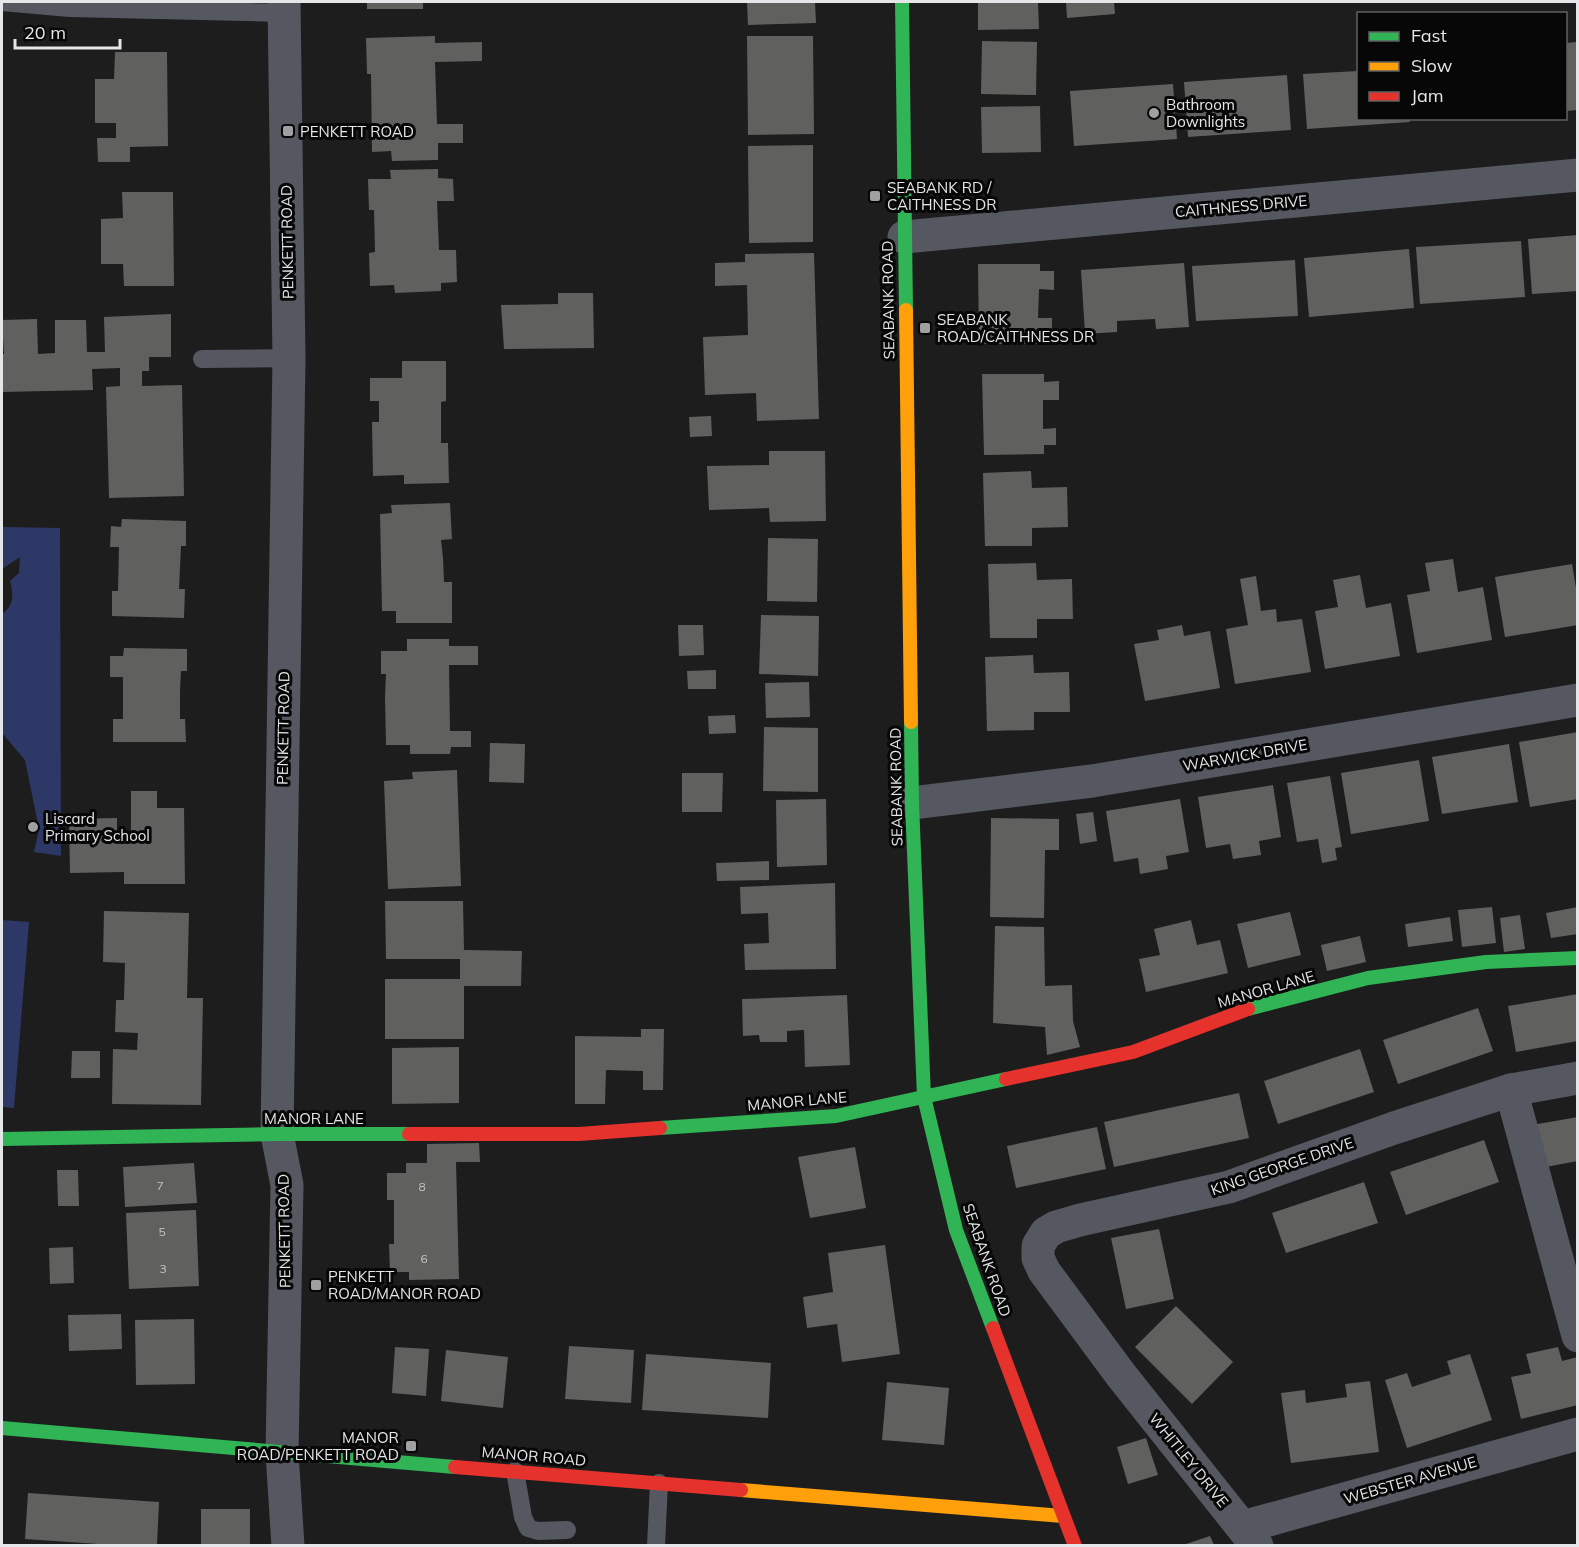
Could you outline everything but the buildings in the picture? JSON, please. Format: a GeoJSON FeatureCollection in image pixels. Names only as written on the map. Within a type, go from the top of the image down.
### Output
{"type":"FeatureCollection","features":[{"type":"Feature","properties":{"kind":"main road","name":"SEABANK ROAD"},"geometry":{"type":"LineString","coordinates":[[902,2],[912,803],[924,1097],[956,1230],[1075,1545]]}},
{"type":"Feature","properties":{"kind":"main road","name":"MANOR LANE"},"geometry":{"type":"LineString","coordinates":[[2,1139],[277,1134],[579,1134],[836,1116],[1133,1052],[1240,1011],[1368,978],[1486,962],[1578,958]]}},
{"type":"Feature","properties":{"kind":"main road","name":"MANOR ROAD"},"geometry":{"type":"LineString","coordinates":[[2,1428],[1063,1516]]}},
{"type":"Feature","properties":{"kind":"street","name":"PENKETT ROAD"},"geometry":{"type":"LineString","coordinates":[[284,7],[289,358],[277,1134],[287,1185],[282,1453],[288,1545]]}},
{"type":"Feature","properties":{"kind":"street","name":"CAITHNESS DRIVE"},"geometry":{"type":"LineString","coordinates":[[904,237],[1578,175]]}},
{"type":"Feature","properties":{"kind":"street","name":"WARWICK DRIVE"},"geometry":{"type":"LineString","coordinates":[[912,803],[1092,781],[1578,700]]}},
{"type":"Feature","properties":{"kind":"street","name":"KING GEORGE DRIVE"},"geometry":{"type":"LineString","coordinates":[[1121,1375],[1044,1271],[1038,1258],[1038,1246],[1046,1233],[1056,1227],[1080,1220],[1229,1187],[1394,1128],[1510,1090],[1578,1078]]}},
{"type":"Feature","properties":{"kind":"street"},"geometry":{"type":"LineString","coordinates":[[1510,1090],[1578,1336]]}},
{"type":"Feature","properties":{"kind":"street","name":"WHITLEY DRIVE"},"geometry":{"type":"LineString","coordinates":[[1121,1375],[1250,1536]]}},
{"type":"Feature","properties":{"kind":"street","name":"WEBSTER AVENUE"},"geometry":{"type":"LineString","coordinates":[[1250,1536],[1578,1434]]}},
{"type":"Feature","properties":{"kind":"lane"},"geometry":{"type":"LineString","coordinates":[[2,2],[70,8],[284,7]]}},
{"type":"Feature","properties":{"kind":"lane"},"geometry":{"type":"LineString","coordinates":[[202,359],[289,358]]}},
{"type":"Feature","properties":{"kind":"lane"},"geometry":{"type":"LineString","coordinates":[[515,1471],[523,1517],[528,1528],[538,1531],[567,1530]]}},
{"type":"Feature","properties":{"kind":"lane"},"geometry":{"type":"LineString","coordinates":[[656,1545],[659,1483]]}},
{"type":"Feature","properties":{"kind":"shaded area"},"geometry":{"type":"Polygon","coordinates":[[[2,527],[60,528],[61,856],[34,852],[39,829],[25,760],[2,733],[2,614],[11,603],[10,581],[19,573],[20,557],[2,569],[2,527]]]}},
{"type":"Feature","properties":{"kind":"shaded area"},"geometry":{"type":"Polygon","coordinates":[[[2,920],[29,922],[14,1108],[2,1107],[2,920]]]}},
{"type":"Feature","properties":{"kind":"traffic: fast"},"geometry":{"type":"LineString","coordinates":[[902,2],[906,310]]}},
{"type":"Feature","properties":{"kind":"traffic: fast"},"geometry":{"type":"LineString","coordinates":[[911,722],[912,803],[924,1097],[956,1230],[993,1328]]}},
{"type":"Feature","properties":{"kind":"traffic: fast"},"geometry":{"type":"LineString","coordinates":[[1248,1009],[1368,978],[1486,962],[1578,958]]}},
{"type":"Feature","properties":{"kind":"traffic: fast"},"geometry":{"type":"LineString","coordinates":[[660,1128],[836,1116],[1006,1079]]}},
{"type":"Feature","properties":{"kind":"traffic: fast"},"geometry":{"type":"LineString","coordinates":[[2,1139],[409,1134]]}},
{"type":"Feature","properties":{"kind":"traffic: fast"},"geometry":{"type":"LineString","coordinates":[[2,1428],[455,1467]]}},
{"type":"Feature","properties":{"kind":"traffic: slow"},"geometry":{"type":"LineString","coordinates":[[906,310],[911,722]]}},
{"type":"Feature","properties":{"kind":"traffic: slow"},"geometry":{"type":"LineString","coordinates":[[741,1490],[1063,1516]]}},
{"type":"Feature","properties":{"kind":"traffic: jam"},"geometry":{"type":"LineString","coordinates":[[1006,1079],[1133,1052],[1248,1009]]}},
{"type":"Feature","properties":{"kind":"traffic: jam"},"geometry":{"type":"LineString","coordinates":[[409,1134],[579,1134],[660,1128]]}},
{"type":"Feature","properties":{"kind":"traffic: jam"},"geometry":{"type":"LineString","coordinates":[[993,1328],[1075,1546]]}},
{"type":"Feature","properties":{"kind":"traffic: jam"},"geometry":{"type":"LineString","coordinates":[[455,1467],[741,1490]]}},
{"type":"Feature","properties":{"kind":"place","name":"Bathroom Downlights"},"geometry":{"type":"Point","coordinates":[1154,113]}},
{"type":"Feature","properties":{"kind":"place","name":"PENKETT ROAD"},"geometry":{"type":"Point","coordinates":[288,131]}},
{"type":"Feature","properties":{"kind":"place","name":"SEABANK RD / CAITHNESS DR"},"geometry":{"type":"Point","coordinates":[875,196]}},
{"type":"Feature","properties":{"kind":"place","name":"SEABANK ROAD/CAITHNESS DR"},"geometry":{"type":"Point","coordinates":[925,328]}},
{"type":"Feature","properties":{"kind":"place","name":"Liscard Primary School"},"geometry":{"type":"Point","coordinates":[33,827]}},
{"type":"Feature","properties":{"kind":"place","name":"PENKETT ROAD/MANOR ROAD"},"geometry":{"type":"Point","coordinates":[316,1285]}},
{"type":"Feature","properties":{"kind":"place","name":"MANOR ROAD/PENKETT ROAD"},"geometry":{"type":"Point","coordinates":[411,1446]}}]}
